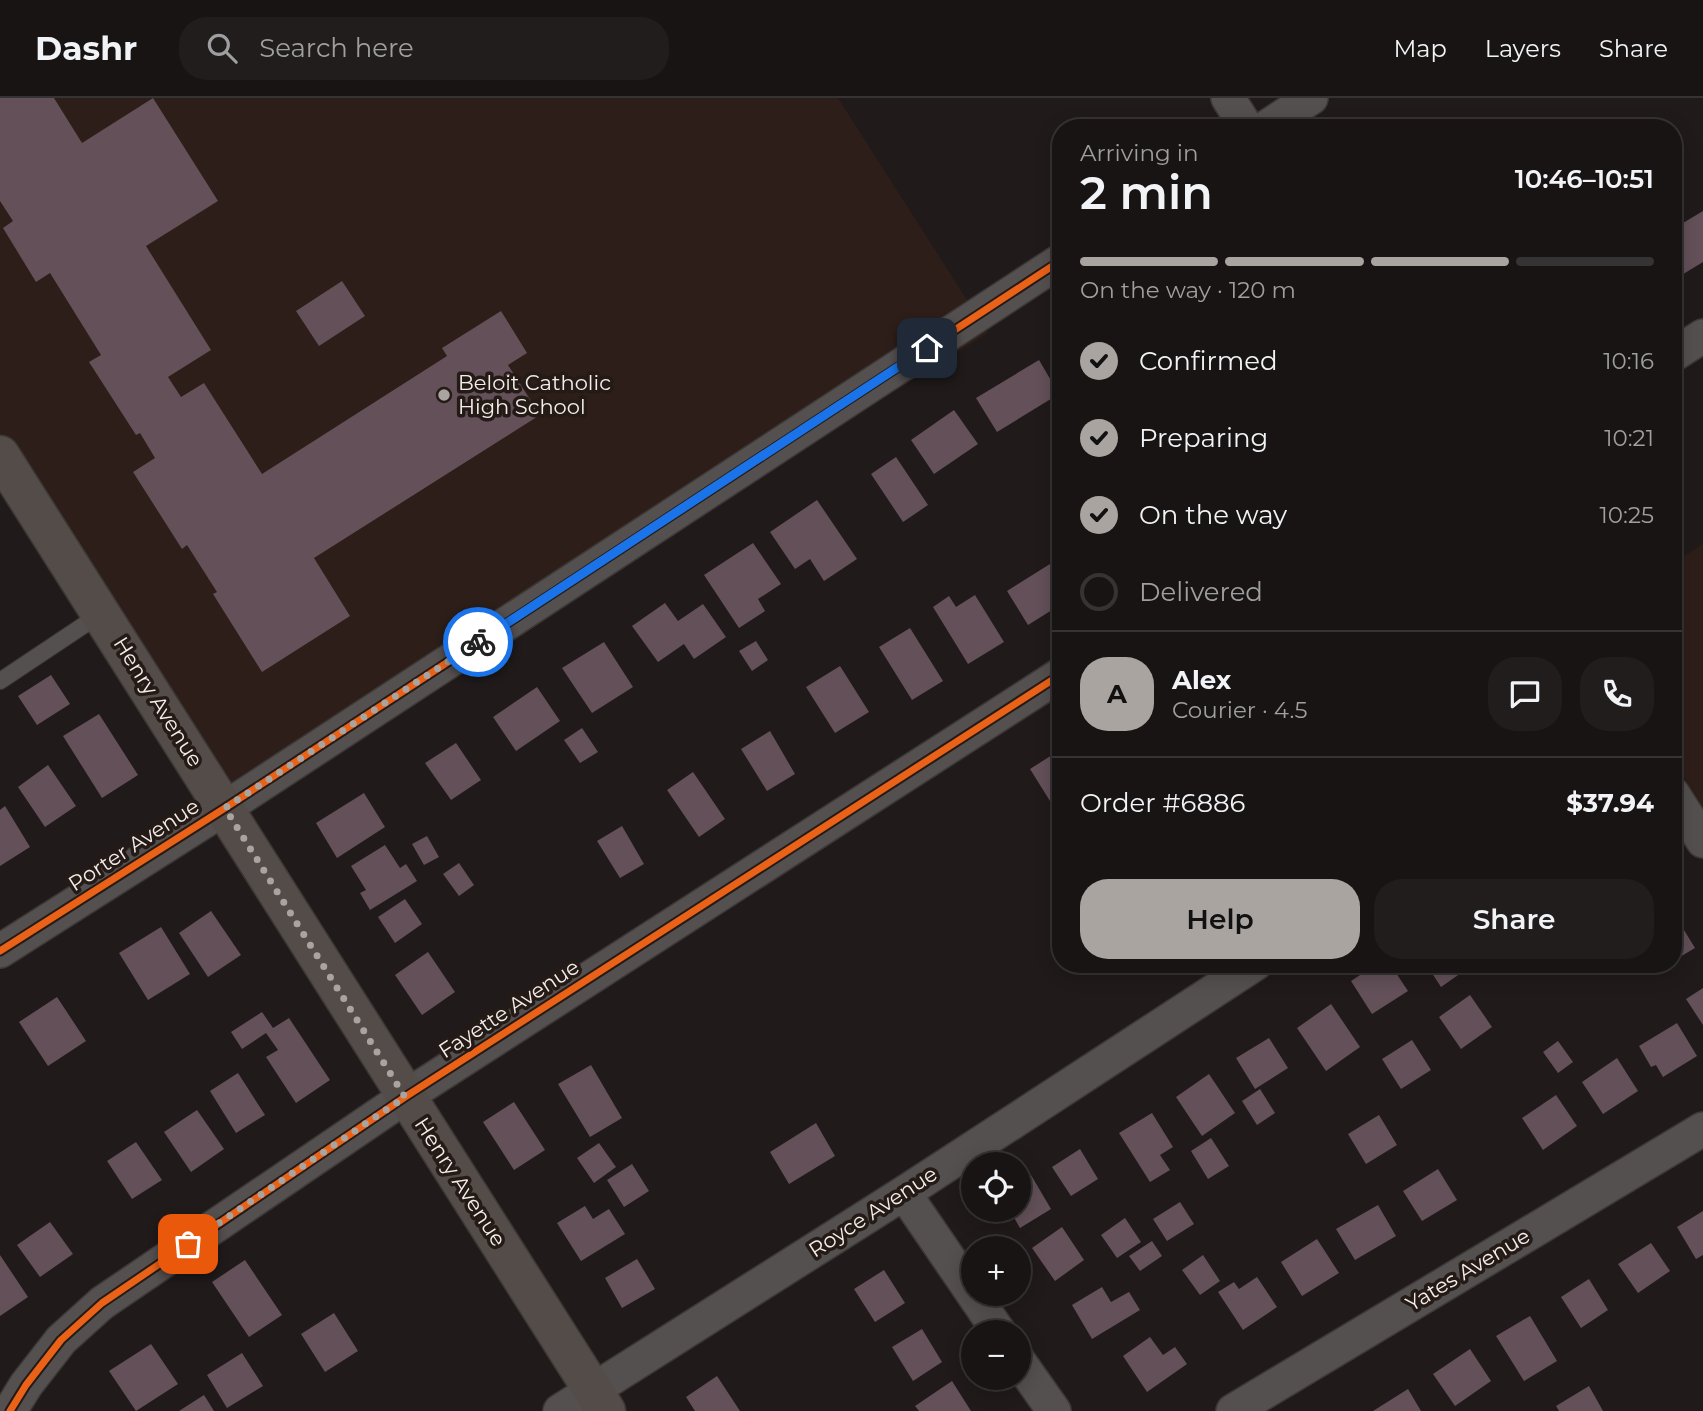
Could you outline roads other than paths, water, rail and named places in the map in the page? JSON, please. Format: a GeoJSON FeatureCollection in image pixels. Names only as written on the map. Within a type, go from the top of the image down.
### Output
{"type":"FeatureCollection","features":[{"type":"Feature","properties":{"kind":"street"},"geometry":{"type":"LineString","coordinates":[[1228,98],[1241,119]]}},
{"type":"Feature","properties":{"kind":"street"},"geometry":{"type":"LineString","coordinates":[[1279,119],[1311,98]]}},
{"type":"Feature","properties":{"kind":"street","name":"Porter Avenue"},"geometry":{"type":"LineString","coordinates":[[0,951],[225,808],[1052,266]]}},
{"type":"Feature","properties":{"kind":"street"},"geometry":{"type":"LineString","coordinates":[[1682,349],[1703,336]]}},
{"type":"Feature","properties":{"kind":"street","name":"Henry Avenue"},"geometry":{"type":"LineString","coordinates":[[0,455],[405,1097],[600,1400]]}},
{"type":"Feature","properties":{"kind":"street","name":"Fayette Avenue"},"geometry":{"type":"LineString","coordinates":[[10,1411],[26,1385],[61,1340],[102,1303],[405,1097],[1052,680]]}},
{"type":"Feature","properties":{"kind":"street"},"geometry":{"type":"LineString","coordinates":[[1682,805],[1700,828]]}},
{"type":"Feature","properties":{"kind":"street","name":"Royce Avenue"},"geometry":{"type":"LineString","coordinates":[[560,1411],[600,1400],[904,1193],[1241,973]]}},
{"type":"Feature","properties":{"kind":"street","name":"Yates Avenue"},"geometry":{"type":"LineString","coordinates":[[1233,1411],[1703,1129]]}},
{"type":"Feature","properties":{"kind":"street"},"geometry":{"type":"LineString","coordinates":[[904,1193],[991,1320]]}},
{"type":"Feature","properties":{"kind":"street"},"geometry":{"type":"LineString","coordinates":[[1031,1378],[1054,1411]]}},
{"type":"Feature","properties":{"kind":"lane"},"geometry":{"type":"LineString","coordinates":[[0,681],[102,613]]}},
{"type":"Feature","properties":{"kind":"place","name":"Beloit Catholic High School"},"geometry":{"type":"Point","coordinates":[444,395]}}]}
